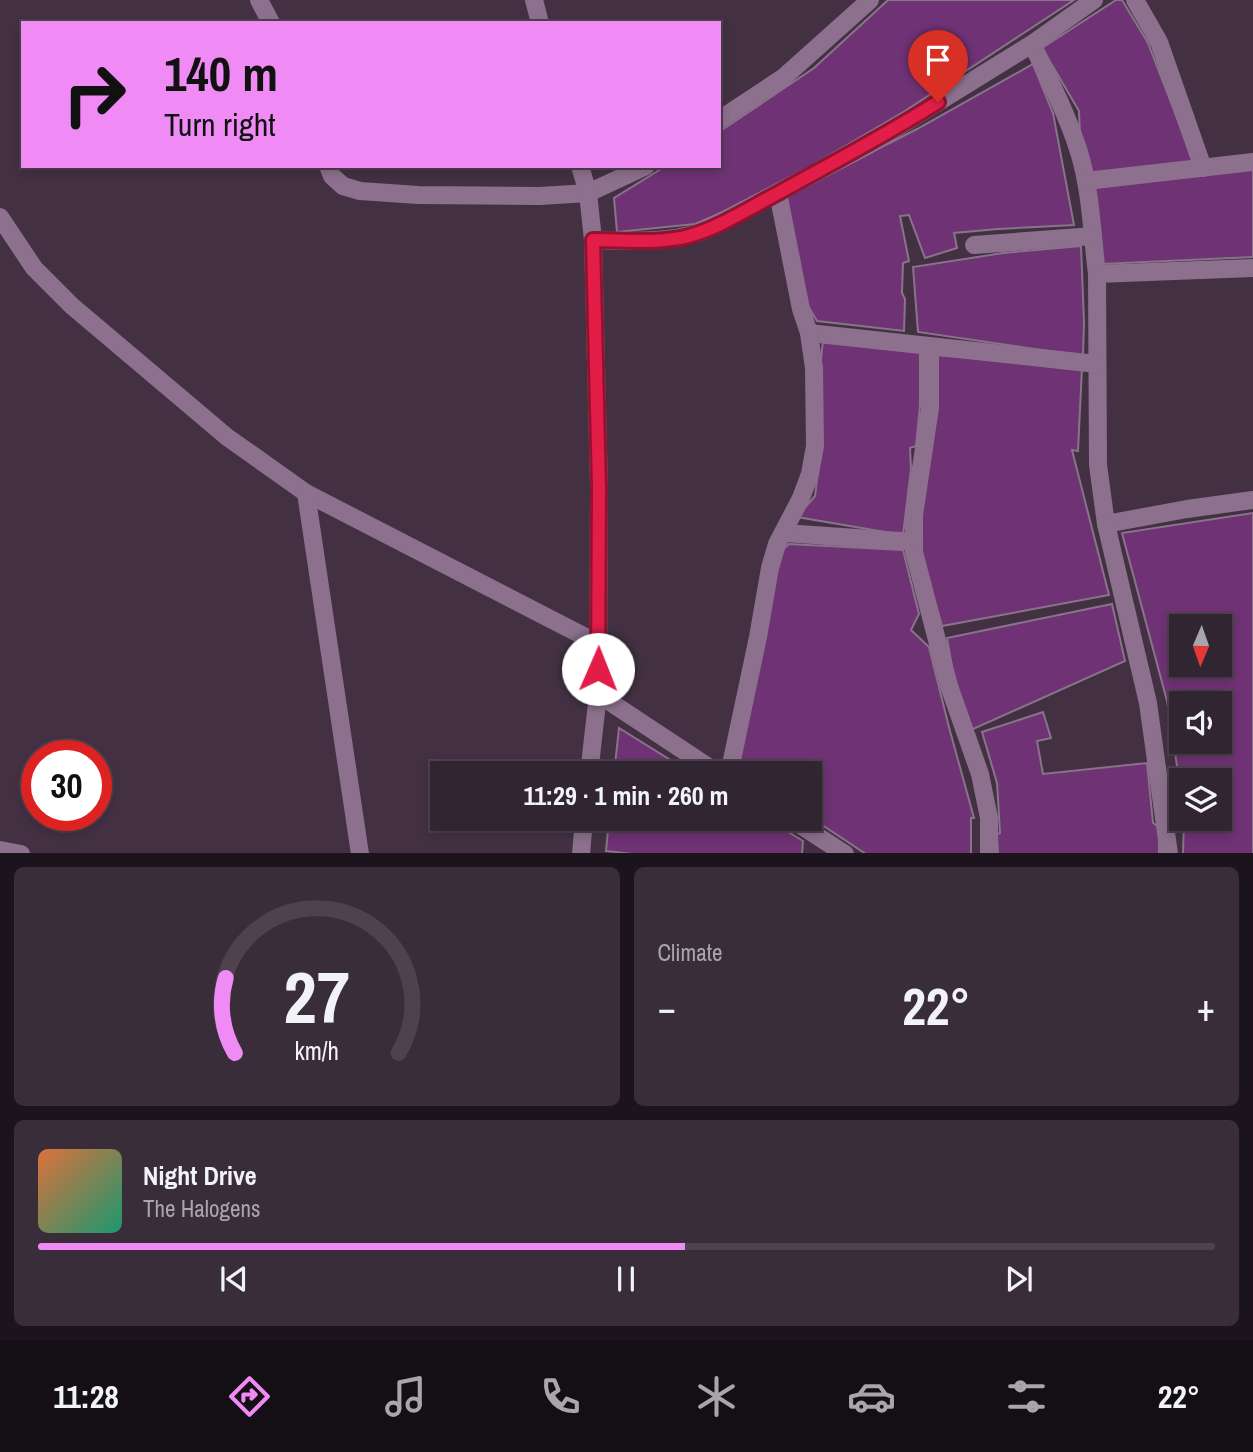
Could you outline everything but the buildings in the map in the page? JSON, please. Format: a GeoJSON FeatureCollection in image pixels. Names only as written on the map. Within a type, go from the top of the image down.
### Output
{"type":"FeatureCollection","features":[{"type":"Feature","properties":{"kind":"street"},"geometry":{"type":"LineString","coordinates":[[259,0],[270,21]]}},
{"type":"Feature","properties":{"kind":"street"},"geometry":{"type":"LineString","coordinates":[[534,0],[539,21]]}},
{"type":"Feature","properties":{"kind":"street"},"geometry":{"type":"LineString","coordinates":[[721,119],[784,77],[870,0]]}},
{"type":"Feature","properties":{"kind":"street"},"geometry":{"type":"LineString","coordinates":[[593,240],[634,241],[687,237],[701,232],[867,146],[1031,44],[1094,0]]}},
{"type":"Feature","properties":{"kind":"street"},"geometry":{"type":"LineString","coordinates":[[1135,0],[1159,42],[1203,168]]}},
{"type":"Feature","properties":{"kind":"street"},"geometry":{"type":"LineString","coordinates":[[1031,44],[1063,108],[1080,153],[1086,181],[1097,274],[1098,465],[1106,524],[1148,703],[1169,853]]}},
{"type":"Feature","properties":{"kind":"street"},"geometry":{"type":"LineString","coordinates":[[1086,181],[1253,162]]}},
{"type":"Feature","properties":{"kind":"street"},"geometry":{"type":"LineString","coordinates":[[329,168],[332,176],[343,186],[360,191],[418,195],[527,196],[588,193],[642,168]]}},
{"type":"Feature","properties":{"kind":"street"},"geometry":{"type":"LineString","coordinates":[[581,168],[588,193],[593,240],[599,474],[598,694],[590,761]]}},
{"type":"Feature","properties":{"kind":"street"},"geometry":{"type":"LineString","coordinates":[[732,761],[770,568],[777,544],[810,474],[815,446],[814,368],[810,333],[801,309],[778,193]]}},
{"type":"Feature","properties":{"kind":"street"},"geometry":{"type":"LineString","coordinates":[[0,217],[34,268],[72,306],[227,437],[306,493],[598,645]]}},
{"type":"Feature","properties":{"kind":"street"},"geometry":{"type":"LineString","coordinates":[[974,245],[1093,236]]}},
{"type":"Feature","properties":{"kind":"street"},"geometry":{"type":"LineString","coordinates":[[1097,274],[1253,268]]}},
{"type":"Feature","properties":{"kind":"street"},"geometry":{"type":"LineString","coordinates":[[810,333],[1097,364]]}},
{"type":"Feature","properties":{"kind":"street"},"geometry":{"type":"LineString","coordinates":[[930,346],[930,408],[914,515],[914,542],[920,576],[949,686],[980,774],[989,818],[989,853]]}},
{"type":"Feature","properties":{"kind":"street"},"geometry":{"type":"LineString","coordinates":[[306,493],[360,853]]}},
{"type":"Feature","properties":{"kind":"street"},"geometry":{"type":"LineString","coordinates":[[1106,524],[1253,500]]}},
{"type":"Feature","properties":{"kind":"street"},"geometry":{"type":"LineString","coordinates":[[784,533],[914,542]]}},
{"type":"Feature","properties":{"kind":"street"},"geometry":{"type":"LineString","coordinates":[[598,694],[699,761]]}},
{"type":"Feature","properties":{"kind":"street"},"geometry":{"type":"LineString","coordinates":[[581,853],[583,831]]}},
{"type":"Feature","properties":{"kind":"street"},"geometry":{"type":"LineString","coordinates":[[811,831],[845,853]]}},
{"type":"Feature","properties":{"kind":"street"},"geometry":{"type":"LineString","coordinates":[[0,850],[21,853]]}},
{"type":"Feature","properties":{"kind":"route"},"geometry":{"type":"LineString","coordinates":[[598,669],[599,488],[593,240],[663,240],[701,232],[867,146],[938,102]]}}]}
